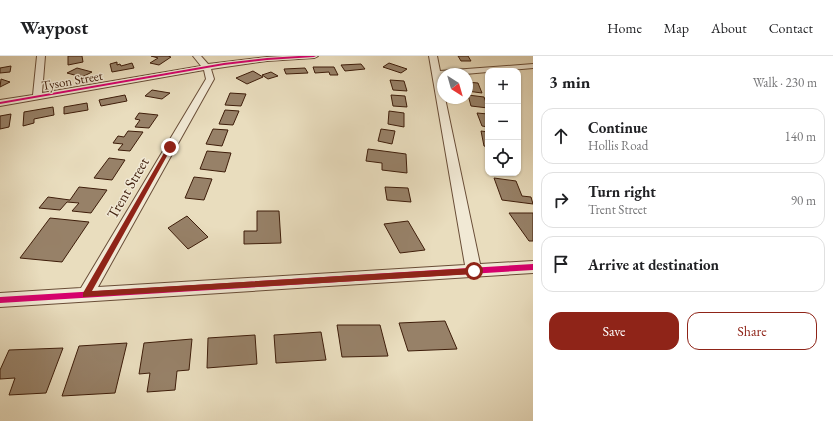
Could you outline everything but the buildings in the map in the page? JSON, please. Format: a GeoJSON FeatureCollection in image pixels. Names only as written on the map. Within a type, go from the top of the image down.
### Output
{"type":"FeatureCollection","features":[{"type":"Feature","properties":{"kind":"street"},"geometry":{"type":"LineString","coordinates":[[37,96],[41,56]]}},
{"type":"Feature","properties":{"kind":"street"},"geometry":{"type":"LineString","coordinates":[[197,56],[205,67]]}},
{"type":"Feature","properties":{"kind":"street","name":"Tyson Street"},"geometry":{"type":"LineString","coordinates":[[0,103],[245,61],[314,56]]}},
{"type":"Feature","properties":{"kind":"street"},"geometry":{"type":"LineString","coordinates":[[433,56],[474,271]]}},
{"type":"Feature","properties":{"kind":"street"},"geometry":{"type":"LineString","coordinates":[[436,74],[533,66]]}},
{"type":"Feature","properties":{"kind":"street","name":"Trent Street"},"geometry":{"type":"LineString","coordinates":[[86,295],[210,79],[210,75],[205,67]]}},
{"type":"Feature","properties":{"kind":"street"},"geometry":{"type":"LineString","coordinates":[[0,300],[533,267]]}},
{"type":"Feature","properties":{"kind":"cycle path"},"geometry":{"type":"LineString","coordinates":[[0,103],[224,64],[314,56]]}},
{"type":"Feature","properties":{"kind":"cycle path"},"geometry":{"type":"LineString","coordinates":[[0,300],[533,267]]}},
{"type":"Feature","properties":{"kind":"route"},"geometry":{"type":"LineString","coordinates":[[170,147],[86,295],[474,271]]}}]}
